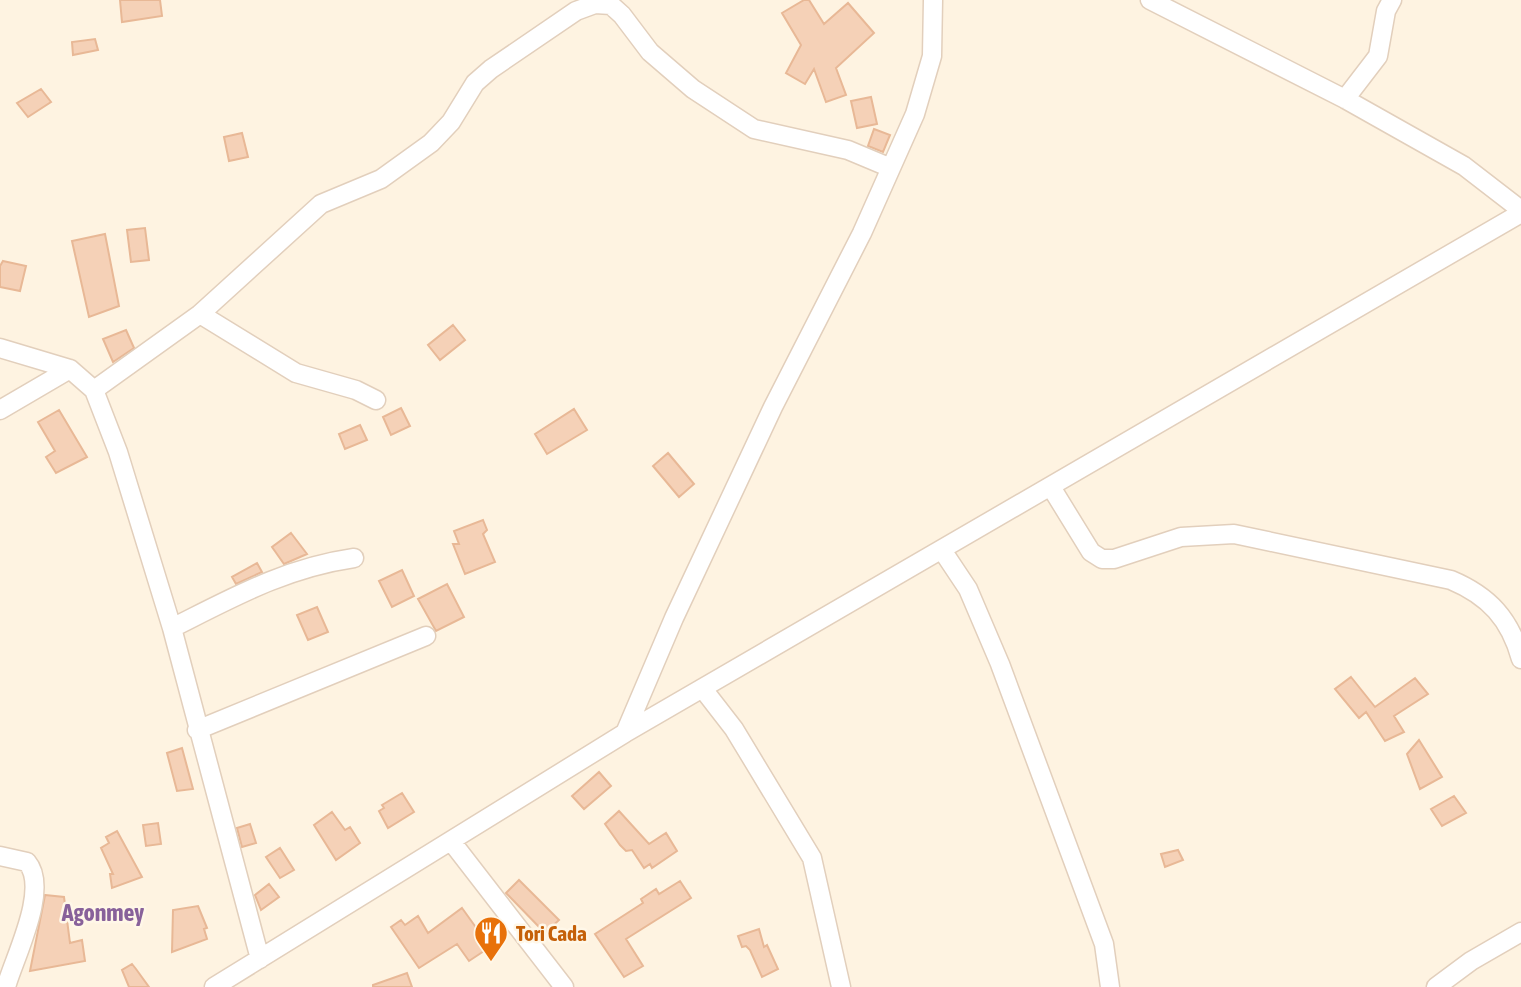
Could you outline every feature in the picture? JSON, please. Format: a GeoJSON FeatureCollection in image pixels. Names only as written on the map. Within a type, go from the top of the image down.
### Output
{"type":"FeatureCollection","features":[{"type":"Feature","properties":{"kind":"street"},"geometry":{"type":"LineString","coordinates":[[625,733],[679,606],[915,114],[932,55],[933,0]]}},
{"type":"Feature","properties":{"kind":"street"},"geometry":{"type":"LineString","coordinates":[[214,987],[625,733],[1521,211],[1464,166],[1345,99],[1150,0]]}},
{"type":"Feature","properties":{"kind":"street"},"geometry":{"type":"LineString","coordinates":[[1345,99],[1378,56],[1386,11],[1392,0]]}},
{"type":"Feature","properties":{"kind":"street"},"geometry":{"type":"LineString","coordinates":[[94,390],[200,314],[321,204],[381,180],[431,143],[451,122],[475,83],[491,69],[576,11],[595,4],[611,5],[650,52],[693,89],[754,129],[848,150],[891,168]]}},
{"type":"Feature","properties":{"kind":"street"},"geometry":{"type":"LineString","coordinates":[[200,314],[296,373],[356,390],[376,400]]}},
{"type":"Feature","properties":{"kind":"street"},"geometry":{"type":"LineString","coordinates":[[0,348],[70,369],[94,390],[118,452],[172,628],[260,959]]}},
{"type":"Feature","properties":{"kind":"street"},"geometry":{"type":"LineString","coordinates":[[0,410],[70,369]]}},
{"type":"Feature","properties":{"kind":"street"},"geometry":{"type":"LineString","coordinates":[[1051,487],[1091,552],[1102,559],[1114,559],[1181,537],[1234,534],[1451,580],[1477,591],[1498,611],[1517,643],[1521,659]]}},
{"type":"Feature","properties":{"kind":"street"},"geometry":{"type":"LineString","coordinates":[[942,550],[968,589],[1000,664],[1104,944],[1110,987]]}},
{"type":"Feature","properties":{"kind":"street"},"geometry":{"type":"LineString","coordinates":[[172,628],[267,580],[323,562],[354,558]]}},
{"type":"Feature","properties":{"kind":"street"},"geometry":{"type":"LineString","coordinates":[[197,730],[426,636]]}},
{"type":"Feature","properties":{"kind":"street"},"geometry":{"type":"LineString","coordinates":[[703,689],[734,729],[812,859],[841,987]]}},
{"type":"Feature","properties":{"kind":"street"},"geometry":{"type":"LineString","coordinates":[[451,841],[565,987]]}},
{"type":"Feature","properties":{"kind":"street"},"geometry":{"type":"LineString","coordinates":[[0,856],[27,862],[33,878],[30,924],[6,987]]}},
{"type":"Feature","properties":{"kind":"street"},"geometry":{"type":"LineString","coordinates":[[1436,987],[1471,961],[1521,932]]}},
{"type":"Feature","properties":{"kind":"building"},"geometry":{"type":"Polygon","coordinates":[[[120,0],[160,0],[162,16],[122,22],[120,0]]]}},
{"type":"Feature","properties":{"kind":"building"},"geometry":{"type":"Polygon","coordinates":[[[804,0],[809,0],[824,24],[848,3],[874,33],[836,68],[846,95],[826,102],[814,69],[805,84],[786,73],[801,45],[782,13],[804,0]]]}},
{"type":"Feature","properties":{"kind":"building"},"geometry":{"type":"Polygon","coordinates":[[[95,39],[98,50],[73,55],[72,42],[95,39]]]}},
{"type":"Feature","properties":{"kind":"building"},"geometry":{"type":"Polygon","coordinates":[[[41,89],[51,102],[28,117],[17,103],[41,89]]]}},
{"type":"Feature","properties":{"kind":"building"},"geometry":{"type":"Polygon","coordinates":[[[871,97],[877,124],[857,128],[851,101],[871,97]]]}},
{"type":"Feature","properties":{"kind":"building"},"geometry":{"type":"Polygon","coordinates":[[[874,129],[890,135],[883,152],[868,146],[874,129]]]}},
{"type":"Feature","properties":{"kind":"building"},"geometry":{"type":"Polygon","coordinates":[[[242,133],[248,157],[229,161],[224,137],[242,133]]]}},
{"type":"Feature","properties":{"kind":"building"},"geometry":{"type":"Polygon","coordinates":[[[145,228],[149,260],[131,262],[127,230],[145,228]]]}},
{"type":"Feature","properties":{"kind":"building"},"geometry":{"type":"Polygon","coordinates":[[[105,234],[119,306],[89,317],[72,241],[105,234]]]}},
{"type":"Feature","properties":{"kind":"building"},"geometry":{"type":"Polygon","coordinates":[[[3,261],[26,266],[20,291],[0,287],[0,266],[3,261]]]}},
{"type":"Feature","properties":{"kind":"building"},"geometry":{"type":"Polygon","coordinates":[[[453,325],[465,340],[440,360],[428,345],[453,325]]]}},
{"type":"Feature","properties":{"kind":"building"},"geometry":{"type":"Polygon","coordinates":[[[126,330],[134,348],[113,362],[103,339],[126,330]]]}},
{"type":"Feature","properties":{"kind":"building"},"geometry":{"type":"Polygon","coordinates":[[[401,408],[410,426],[391,435],[383,417],[401,408]]]}},
{"type":"Feature","properties":{"kind":"building"},"geometry":{"type":"Polygon","coordinates":[[[574,409],[587,430],[547,454],[535,434],[574,409]]]}},
{"type":"Feature","properties":{"kind":"building"},"geometry":{"type":"Polygon","coordinates":[[[59,410],[87,457],[56,473],[46,457],[55,451],[38,422],[59,410]]]}},
{"type":"Feature","properties":{"kind":"building"},"geometry":{"type":"Polygon","coordinates":[[[360,425],[367,440],[345,449],[339,434],[360,425]]]}},
{"type":"Feature","properties":{"kind":"building"},"geometry":{"type":"Polygon","coordinates":[[[668,453],[694,484],[679,497],[653,466],[668,453]]]}},
{"type":"Feature","properties":{"kind":"building"},"geometry":{"type":"Polygon","coordinates":[[[483,520],[487,530],[483,534],[495,562],[465,574],[453,544],[459,544],[454,531],[483,520]]]}},
{"type":"Feature","properties":{"kind":"building"},"geometry":{"type":"Polygon","coordinates":[[[291,533],[307,554],[284,564],[272,547],[291,533]]]}},
{"type":"Feature","properties":{"kind":"building"},"geometry":{"type":"Polygon","coordinates":[[[257,563],[262,572],[236,584],[232,577],[257,563]]]}},
{"type":"Feature","properties":{"kind":"building"},"geometry":{"type":"Polygon","coordinates":[[[402,570],[414,596],[392,607],[379,581],[402,570]]]}},
{"type":"Feature","properties":{"kind":"building"},"geometry":{"type":"Polygon","coordinates":[[[447,584],[464,617],[436,631],[418,599],[447,584]]]}},
{"type":"Feature","properties":{"kind":"building"},"geometry":{"type":"Polygon","coordinates":[[[317,607],[328,632],[308,640],[297,615],[317,607]]]}},
{"type":"Feature","properties":{"kind":"building"},"geometry":{"type":"Polygon","coordinates":[[[1351,677],[1375,707],[1415,678],[1428,694],[1394,716],[1404,732],[1385,741],[1366,712],[1359,718],[1335,689],[1351,677]]]}},
{"type":"Feature","properties":{"kind":"building"},"geometry":{"type":"Polygon","coordinates":[[[1419,740],[1442,777],[1420,789],[1407,754],[1419,740]]]}},
{"type":"Feature","properties":{"kind":"building"},"geometry":{"type":"Polygon","coordinates":[[[182,748],[193,789],[177,791],[167,753],[182,748]]]}},
{"type":"Feature","properties":{"kind":"building"},"geometry":{"type":"Polygon","coordinates":[[[599,772],[611,786],[584,809],[572,796],[599,772]]]}},
{"type":"Feature","properties":{"kind":"building"},"geometry":{"type":"Polygon","coordinates":[[[402,793],[414,812],[388,828],[379,811],[384,808],[382,805],[402,793]]]}},
{"type":"Feature","properties":{"kind":"building"},"geometry":{"type":"Polygon","coordinates":[[[1454,796],[1466,813],[1442,826],[1431,809],[1454,796]]]}},
{"type":"Feature","properties":{"kind":"building"},"geometry":{"type":"Polygon","coordinates":[[[619,811],[649,844],[666,833],[677,851],[652,868],[650,864],[644,868],[632,850],[626,851],[605,824],[619,811]]]}},
{"type":"Feature","properties":{"kind":"building"},"geometry":{"type":"Polygon","coordinates":[[[332,812],[345,830],[350,827],[360,843],[336,860],[314,825],[332,812]]]}},
{"type":"Feature","properties":{"kind":"building"},"geometry":{"type":"Polygon","coordinates":[[[158,823],[161,844],[146,846],[143,825],[158,823]]]}},
{"type":"Feature","properties":{"kind":"building"},"geometry":{"type":"Polygon","coordinates":[[[250,824],[256,843],[242,847],[237,828],[250,824]]]}},
{"type":"Feature","properties":{"kind":"building"},"geometry":{"type":"Polygon","coordinates":[[[117,831],[142,877],[112,888],[110,874],[113,874],[101,848],[109,843],[106,837],[117,831]]]}},
{"type":"Feature","properties":{"kind":"building"},"geometry":{"type":"Polygon","coordinates":[[[280,848],[294,870],[280,878],[266,857],[280,848]]]}},
{"type":"Feature","properties":{"kind":"building"},"geometry":{"type":"Polygon","coordinates":[[[1178,850],[1183,860],[1165,867],[1161,854],[1178,850]]]}},
{"type":"Feature","properties":{"kind":"building"},"geometry":{"type":"Polygon","coordinates":[[[519,880],[559,920],[545,933],[506,893],[519,880]]]}},
{"type":"Feature","properties":{"kind":"building"},"geometry":{"type":"Polygon","coordinates":[[[680,881],[691,898],[626,939],[643,966],[624,977],[595,934],[643,903],[641,899],[656,889],[659,894],[680,881]]]}},
{"type":"Feature","properties":{"kind":"building"},"geometry":{"type":"Polygon","coordinates":[[[269,884],[279,897],[261,910],[255,895],[269,884]]]}},
{"type":"Feature","properties":{"kind":"building"},"geometry":{"type":"Polygon","coordinates":[[[45,895],[64,897],[70,943],[82,940],[85,961],[30,971],[45,895]]]}},
{"type":"Feature","properties":{"kind":"building"},"geometry":{"type":"Polygon","coordinates":[[[198,906],[207,928],[204,929],[207,939],[172,952],[173,910],[198,906]]]}},
{"type":"Feature","properties":{"kind":"building"},"geometry":{"type":"Polygon","coordinates":[[[462,908],[490,947],[469,961],[457,944],[419,968],[391,927],[401,920],[405,925],[418,916],[428,933],[462,908]]]}},
{"type":"Feature","properties":{"kind":"building"},"geometry":{"type":"Polygon","coordinates":[[[759,929],[764,947],[767,945],[778,969],[762,977],[750,950],[746,946],[742,947],[738,936],[759,929]]]}},
{"type":"Feature","properties":{"kind":"building"},"geometry":{"type":"Polygon","coordinates":[[[132,964],[149,987],[129,987],[122,970],[132,964]]]}},
{"type":"Feature","properties":{"kind":"building"},"geometry":{"type":"Polygon","coordinates":[[[407,973],[412,987],[373,987],[373,985],[407,973]]]}},
{"type":"Feature","properties":{"kind":"place","name":"Tori Cada"},"geometry":{"type":"Point","coordinates":[491,963]}},
{"type":"Feature","properties":{"kind":"district","name":"Agonmey"},"geometry":{"type":"Point","coordinates":[103,912]}}]}
